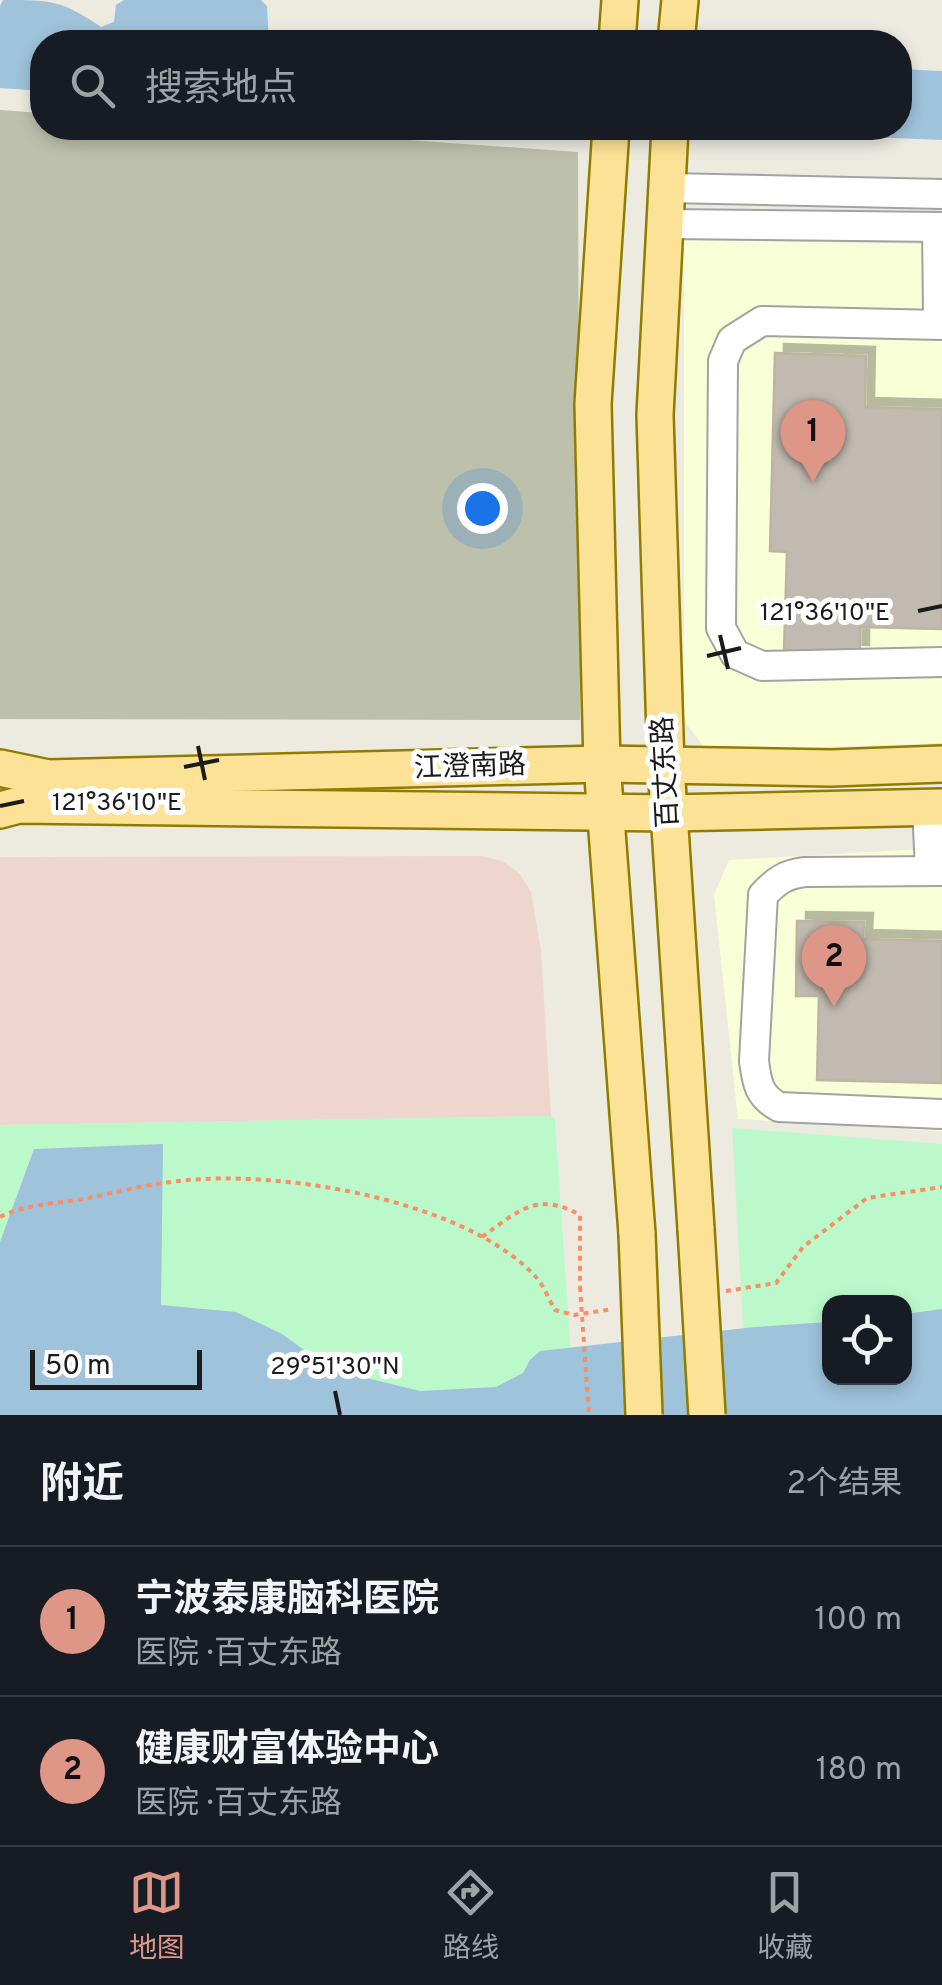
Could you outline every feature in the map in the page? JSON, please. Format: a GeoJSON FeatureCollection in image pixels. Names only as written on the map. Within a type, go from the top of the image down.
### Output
{"type":"FeatureCollection","features":[{"type":"Feature","properties":{"kind":"main road"},"geometry":{"type":"LineString","coordinates":[[618,30],[620,0]]}},
{"type":"Feature","properties":{"kind":"main road"},"geometry":{"type":"LineString","coordinates":[[677,30],[680,0]]}},
{"type":"Feature","properties":{"kind":"main road","name":"百丈东路"},"geometry":{"type":"LineString","coordinates":[[670,140],[655,415],[668,813],[707,1415]]}},
{"type":"Feature","properties":{"kind":"main road"},"geometry":{"type":"LineString","coordinates":[[610,143],[593,404],[602,764],[637,1234],[644,1415]]}},
{"type":"Feature","properties":{"kind":"main road","name":"江澄南路"},"geometry":{"type":"LineString","coordinates":[[0,768],[48,778],[602,764],[831,768],[942,764]]}},
{"type":"Feature","properties":{"kind":"main road"},"geometry":{"type":"LineString","coordinates":[[5,800],[48,778]]}},
{"type":"Feature","properties":{"kind":"main road"},"geometry":{"type":"LineString","coordinates":[[5,800],[668,813],[934,807]]}},
{"type":"Feature","properties":{"kind":"street"},"geometry":{"type":"LineString","coordinates":[[668,176],[942,194]]}},
{"type":"Feature","properties":{"kind":"street"},"geometry":{"type":"LineString","coordinates":[[666,224],[939,227],[938,314],[942,324],[781,320],[762,322],[732,340],[724,361],[721,628],[736,654],[762,666],[942,662]]}},
{"type":"Feature","properties":{"kind":"street"},"geometry":{"type":"LineString","coordinates":[[934,807],[936,871],[789,874],[764,895],[754,1061],[758,1087],[765,1099],[779,1107],[942,1114]]}},
{"type":"Feature","properties":{"kind":"path"},"geometry":{"type":"LineString","coordinates":[[0,1217],[180,1181],[255,1180],[332,1189],[465,1226],[538,1280],[554,1310],[574,1315],[629,1306]]}},
{"type":"Feature","properties":{"kind":"path"},"geometry":{"type":"LineString","coordinates":[[721,1292],[776,1283],[803,1247],[867,1198],[942,1187]]}},
{"type":"Feature","properties":{"kind":"path"},"geometry":{"type":"LineString","coordinates":[[482,1237],[526,1204],[561,1205],[580,1216],[580,1287],[589,1415]]}},
{"type":"Feature","properties":{"kind":"shaded area"},"geometry":{"type":"Polygon","coordinates":[[[0,110],[30,112],[30,140],[408,140],[578,152],[580,720],[0,719],[0,110]]]}},
{"type":"Feature","properties":{"kind":"shaded area"},"geometry":{"type":"Polygon","coordinates":[[[684,240],[942,244],[942,743],[707,751],[684,721],[684,240]]]}},
{"type":"Feature","properties":{"kind":"shaded area"},"geometry":{"type":"Polygon","coordinates":[[[942,848],[942,1131],[738,1119],[714,895],[729,860],[942,848]]]}},
{"type":"Feature","properties":{"kind":"shaded area"},"geometry":{"type":"Polygon","coordinates":[[[482,856],[502,861],[519,873],[531,892],[541,951],[551,1116],[0,1125],[0,857],[482,856]]]}},
{"type":"Feature","properties":{"kind":"shaded area"},"geometry":{"type":"Polygon","coordinates":[[[551,1116],[555,1120],[575,1415],[0,1415],[0,1125],[551,1116]]]}},
{"type":"Feature","properties":{"kind":"shaded area"},"geometry":{"type":"Polygon","coordinates":[[[732,1128],[942,1144],[942,1415],[748,1415],[732,1128]]]}},
{"type":"Feature","properties":{"kind":"water"},"geometry":{"type":"Polygon","coordinates":[[[3,0],[55,3],[101,27],[114,22],[116,5],[124,0],[261,0],[267,6],[268,30],[30,30],[30,90],[0,88],[3,0]]]}},
{"type":"Feature","properties":{"kind":"water"},"geometry":{"type":"Polygon","coordinates":[[[912,70],[942,71],[942,140],[912,139],[912,70]]]}},
{"type":"Feature","properties":{"kind":"water"},"geometry":{"type":"Polygon","coordinates":[[[163,1144],[161,1305],[236,1312],[282,1334],[321,1362],[350,1374],[420,1391],[496,1387],[523,1373],[540,1351],[822,1322],[822,1385],[912,1385],[912,1313],[942,1309],[942,1415],[0,1415],[0,1242],[34,1149],[163,1144]]]}},
{"type":"Feature","properties":{"kind":"building"},"geometry":{"type":"Polygon","coordinates":[[[775,353],[866,356],[865,407],[942,409],[942,629],[860,627],[860,654],[784,652],[787,552],[770,551],[775,353]]]}},
{"type":"Feature","properties":{"kind":"building"},"geometry":{"type":"Polygon","coordinates":[[[797,921],[864,922],[863,939],[942,941],[942,1083],[817,1080],[819,996],[796,996],[797,921]]]}},
{"type":"Feature","properties":{"kind":"place","name":"宁波泰康脑科医院"},"geometry":{"type":"Point","coordinates":[813,482]}},
{"type":"Feature","properties":{"kind":"place","name":"健康财富体验中心"},"geometry":{"type":"Point","coordinates":[834,1007]}}]}
